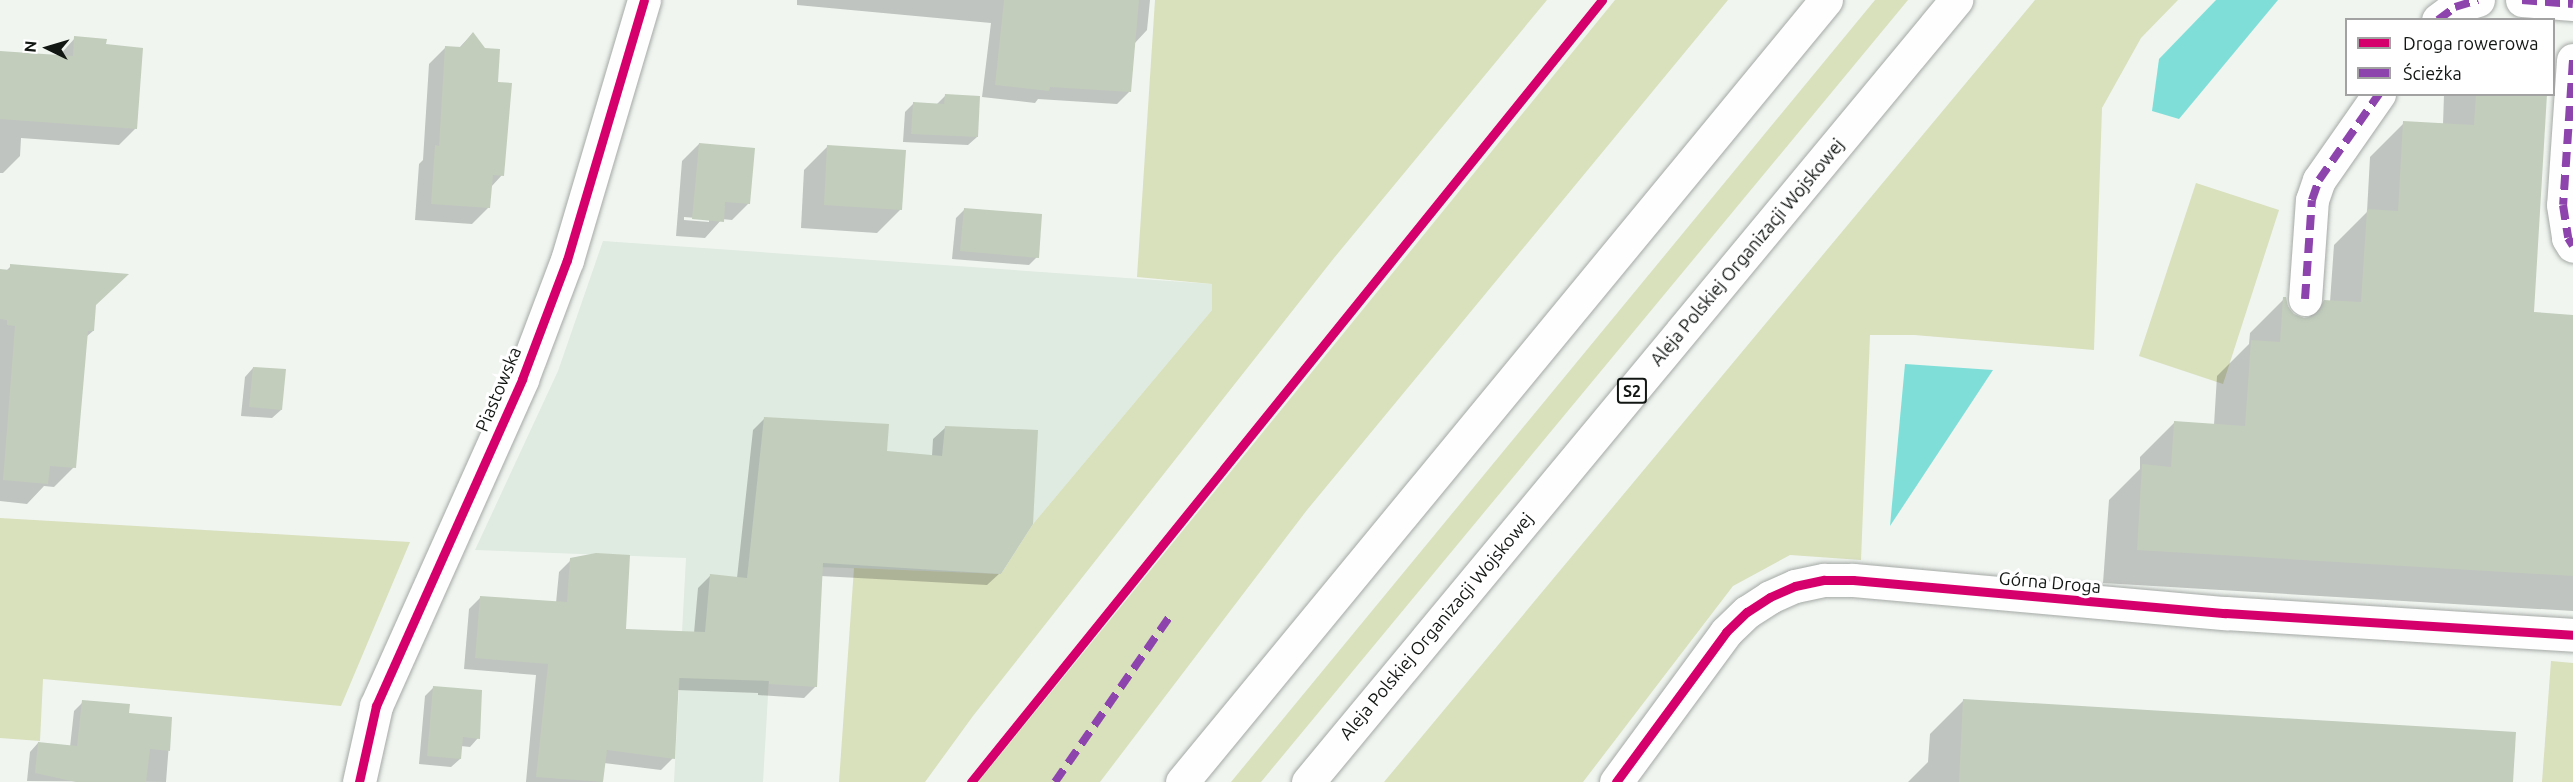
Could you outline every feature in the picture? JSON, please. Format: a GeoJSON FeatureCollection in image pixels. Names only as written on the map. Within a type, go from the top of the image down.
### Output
{"type":"FeatureCollection","features":[{"type":"Feature","properties":{"kind":"main road","name":"Piastowska"},"geometry":{"type":"LineString","coordinates":[[359,782],[376,706],[522,379],[567,260],[644,0]]}},
{"type":"Feature","properties":{"kind":"main road"},"geometry":{"type":"LineString","coordinates":[[1182,782],[1826,0]]}},
{"type":"Feature","properties":{"kind":"main road","name":"Aleja Polskiej Organizacji Wojskowej"},"geometry":{"type":"LineString","coordinates":[[1308,782],[1956,0]]}},
{"type":"Feature","properties":{"kind":"main road"},"geometry":{"type":"LineString","coordinates":[[2441,18],[2456,7],[2478,0]]}},
{"type":"Feature","properties":{"kind":"main road"},"geometry":{"type":"LineString","coordinates":[[2522,0],[2573,4]]}},
{"type":"Feature","properties":{"kind":"main road"},"geometry":{"type":"LineString","coordinates":[[2573,60],[2563,205],[2568,238],[2573,246]]}},
{"type":"Feature","properties":{"kind":"main road"},"geometry":{"type":"LineString","coordinates":[[2305,299],[2312,200],[2319,180],[2378,96]]}},
{"type":"Feature","properties":{"kind":"main road","name":"Górna Droga"},"geometry":{"type":"LineString","coordinates":[[1616,782],[1726,632],[1746,612],[1770,597],[1795,586],[1824,580],[1875,581],[2226,614],[2573,636]]}},
{"type":"Feature","properties":{"kind":"shaded area"},"geometry":{"type":"Polygon","coordinates":[[[603,241],[1212,284],[1212,310],[1033,524],[1001,574],[819,567],[770,660],[763,782],[674,782],[686,558],[475,550],[558,371],[603,241]]]}},
{"type":"Feature","properties":{"kind":"green space"},"geometry":{"type":"Polygon","coordinates":[[[1155,0],[1547,0],[1334,258],[973,716],[925,782],[839,782],[854,568],[1001,574],[1033,524],[1212,310],[1212,284],[1137,277],[1155,0]]]}},
{"type":"Feature","properties":{"kind":"green space"},"geometry":{"type":"Polygon","coordinates":[[[1615,0],[1728,0],[1307,510],[1100,782],[978,782],[1615,0]]]}},
{"type":"Feature","properties":{"kind":"green space"},"geometry":{"type":"Polygon","coordinates":[[[1875,0],[1908,0],[1261,782],[1231,782],[1875,0]]]}},
{"type":"Feature","properties":{"kind":"green space"},"geometry":{"type":"Polygon","coordinates":[[[2035,0],[2178,0],[2141,38],[2102,108],[2094,350],[1914,335],[1870,335],[1861,560],[1790,555],[1733,586],[1583,782],[1384,782],[2035,0]]]}},
{"type":"Feature","properties":{"kind":"green space"},"geometry":{"type":"Polygon","coordinates":[[[2196,183],[2279,210],[2223,384],[2139,356],[2196,183]]]}},
{"type":"Feature","properties":{"kind":"green space"},"geometry":{"type":"Polygon","coordinates":[[[0,518],[410,542],[341,706],[43,679],[40,741],[0,738],[0,518]]]}},
{"type":"Feature","properties":{"kind":"green space"},"geometry":{"type":"Polygon","coordinates":[[[2551,661],[2573,663],[2573,782],[2542,782],[2551,661]]]}},
{"type":"Feature","properties":{"kind":"water"},"geometry":{"type":"Polygon","coordinates":[[[2216,0],[2278,0],[2179,119],[2152,111],[2159,59],[2216,0]]]}},
{"type":"Feature","properties":{"kind":"water"},"geometry":{"type":"Polygon","coordinates":[[[1905,364],[1993,370],[1890,526],[1905,364]]]}},
{"type":"Feature","properties":{"kind":"building"},"geometry":{"type":"Polygon","coordinates":[[[1004,0],[1139,0],[1131,92],[1050,87],[1049,91],[995,85],[1004,0]]]}},
{"type":"Feature","properties":{"kind":"building"},"geometry":{"type":"Polygon","coordinates":[[[473,32],[485,48],[500,49],[498,82],[512,83],[504,176],[493,175],[490,208],[431,204],[435,145],[439,146],[445,46],[461,47],[473,32]]]}},
{"type":"Feature","properties":{"kind":"building"},"geometry":{"type":"Polygon","coordinates":[[[74,36],[107,39],[106,44],[143,48],[137,129],[0,119],[0,51],[73,56],[74,36]]]}},
{"type":"Feature","properties":{"kind":"building"},"geometry":{"type":"Polygon","coordinates":[[[945,94],[980,96],[978,137],[911,134],[913,102],[944,104],[945,94]]]}},
{"type":"Feature","properties":{"kind":"building"},"geometry":{"type":"Polygon","coordinates":[[[2476,96],[2547,96],[2534,312],[2573,315],[2573,576],[2137,550],[2142,464],[2171,467],[2174,421],[2245,426],[2251,340],[2280,342],[2283,297],[2286,297],[2288,307],[2294,314],[2304,318],[2313,316],[2320,310],[2324,300],[2361,302],[2367,209],[2398,211],[2403,121],[2474,125],[2476,96]]]}},
{"type":"Feature","properties":{"kind":"building"},"geometry":{"type":"Polygon","coordinates":[[[699,143],[755,148],[750,204],[725,202],[724,222],[692,219],[699,143]]]}},
{"type":"Feature","properties":{"kind":"building"},"geometry":{"type":"Polygon","coordinates":[[[827,145],[906,150],[902,210],[824,205],[827,145]]]}},
{"type":"Feature","properties":{"kind":"building"},"geometry":{"type":"Polygon","coordinates":[[[964,208],[1042,214],[1039,258],[960,251],[964,208]]]}},
{"type":"Feature","properties":{"kind":"building"},"geometry":{"type":"Polygon","coordinates":[[[10,264],[129,274],[96,305],[94,331],[88,331],[76,468],[50,466],[48,484],[3,480],[15,326],[7,325],[7,320],[0,319],[0,269],[10,270],[10,264]]]}},
{"type":"Feature","properties":{"kind":"building"},"geometry":{"type":"Polygon","coordinates":[[[253,367],[286,369],[282,410],[249,407],[253,367]]]}},
{"type":"Feature","properties":{"kind":"building"},"geometry":{"type":"Polygon","coordinates":[[[764,417],[889,424],[887,451],[942,456],[945,426],[1038,430],[1033,524],[1001,574],[823,563],[817,687],[769,684],[769,681],[679,678],[675,759],[607,750],[603,782],[536,777],[548,664],[475,658],[480,596],[567,602],[570,558],[596,553],[630,555],[626,629],[705,632],[710,574],[747,578],[764,417]]]}},
{"type":"Feature","properties":{"kind":"building"},"geometry":{"type":"Polygon","coordinates":[[[433,686],[482,690],[480,739],[463,737],[461,759],[427,756],[433,686]]]}},
{"type":"Feature","properties":{"kind":"building"},"geometry":{"type":"Polygon","coordinates":[[[1963,699],[2516,732],[2513,782],[1959,782],[1963,699]]]}},
{"type":"Feature","properties":{"kind":"building"},"geometry":{"type":"Polygon","coordinates":[[[82,700],[130,704],[129,713],[172,717],[170,751],[150,749],[146,782],[76,782],[35,773],[38,742],[77,746],[82,700]]]}},
{"type":"Feature","properties":{"kind":"marked path"},"geometry":{"type":"LineString","coordinates":[[2441,18],[2455,7],[2478,0]]}},
{"type":"Feature","properties":{"kind":"marked path"},"geometry":{"type":"LineString","coordinates":[[2522,0],[2573,4]]}},
{"type":"Feature","properties":{"kind":"marked path"},"geometry":{"type":"LineString","coordinates":[[2573,60],[2563,205],[2568,238],[2573,246]]}},
{"type":"Feature","properties":{"kind":"marked path"},"geometry":{"type":"LineString","coordinates":[[2305,299],[2312,200],[2319,180],[2378,96]]}},
{"type":"Feature","properties":{"kind":"marked path"},"geometry":{"type":"LineString","coordinates":[[1055,782],[1170,616]]}},
{"type":"Feature","properties":{"kind":"cycle path"},"geometry":{"type":"LineString","coordinates":[[359,782],[376,706],[522,379],[567,260],[644,0]]}},
{"type":"Feature","properties":{"kind":"cycle path"},"geometry":{"type":"LineString","coordinates":[[971,782],[1602,0]]}},
{"type":"Feature","properties":{"kind":"cycle path"},"geometry":{"type":"LineString","coordinates":[[1616,782],[1726,632],[1747,612],[1770,597],[1795,586],[1824,580],[1853,580],[2226,613],[2573,635]]}}]}
